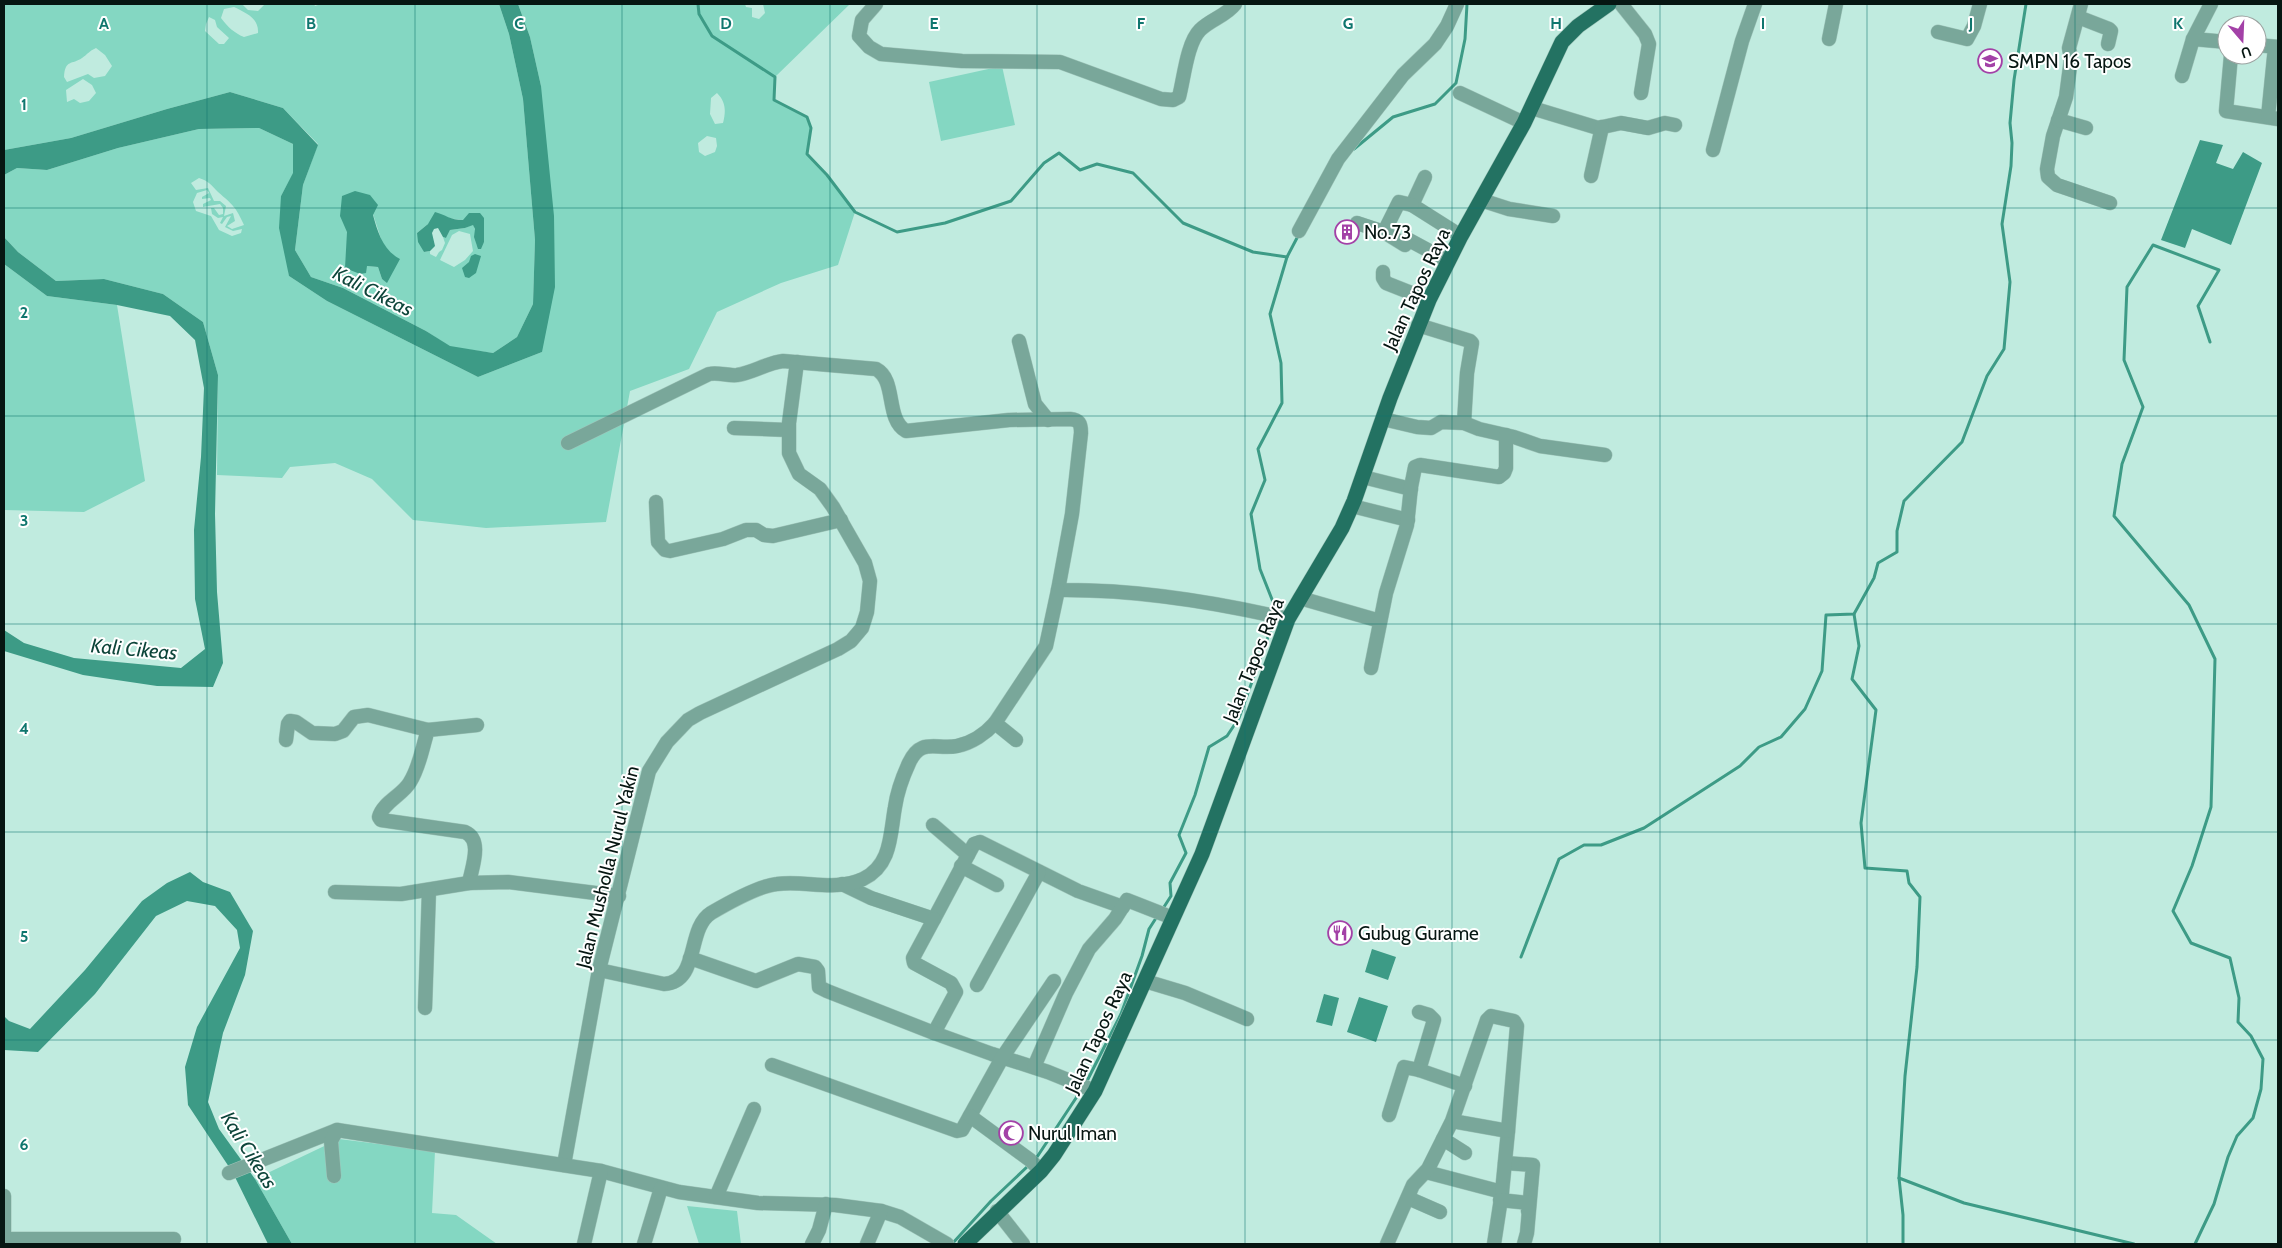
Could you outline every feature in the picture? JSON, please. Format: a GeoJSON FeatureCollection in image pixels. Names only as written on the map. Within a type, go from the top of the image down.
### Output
{"type":"FeatureCollection","features":[{"type":"Feature","properties":{"kind":"main road","name":"Jalan Tapos Raya"},"geometry":{"type":"LineString","coordinates":[[965,1244],[1041,1171],[1054,1155],[1095,1091],[1145,980],[1164,914],[1202,854],[1277,616],[1300,598],[1342,528],[1429,300],[1461,236],[1532,108],[1562,42],[1578,26],[1609,4]]}},
{"type":"Feature","properties":{"kind":"street"},"geometry":{"type":"LineString","coordinates":[[876,4],[862,20],[859,36],[869,48],[881,54],[962,61],[1060,62],[1161,99],[1171,100],[1179,97],[1191,46],[1196,36],[1200,30],[1231,9],[1235,4]]}},
{"type":"Feature","properties":{"kind":"street"},"geometry":{"type":"LineString","coordinates":[[1299,231],[1338,159],[1403,75],[1435,44],[1447,26],[1457,4]]}},
{"type":"Feature","properties":{"kind":"street"},"geometry":{"type":"LineString","coordinates":[[1621,4],[1645,34],[1649,44],[1641,94]]}},
{"type":"Feature","properties":{"kind":"street"},"geometry":{"type":"LineString","coordinates":[[1713,150],[1742,41],[1755,4]]}},
{"type":"Feature","properties":{"kind":"street"},"geometry":{"type":"LineString","coordinates":[[1829,40],[1836,4]]}},
{"type":"Feature","properties":{"kind":"street"},"geometry":{"type":"LineString","coordinates":[[1938,32],[1967,40],[1974,26],[1980,4]]}},
{"type":"Feature","properties":{"kind":"street"},"geometry":{"type":"LineString","coordinates":[[2182,76],[2192,39],[2211,4]]}},
{"type":"Feature","properties":{"kind":"street"},"geometry":{"type":"LineString","coordinates":[[2108,44],[2111,31],[2079,10],[2069,48],[2072,59],[2067,90],[2049,155],[2048,176],[2056,185],[2110,203]]}},
{"type":"Feature","properties":{"kind":"street"},"geometry":{"type":"LineString","coordinates":[[2192,39],[2217,41]]}},
{"type":"Feature","properties":{"kind":"street"},"geometry":{"type":"LineString","coordinates":[[2230,65],[2226,112],[2273,118],[2277,47]]}},
{"type":"Feature","properties":{"kind":"street"},"geometry":{"type":"LineString","coordinates":[[1460,93],[1524,123]]}},
{"type":"Feature","properties":{"kind":"street"},"geometry":{"type":"LineString","coordinates":[[1532,108],[1593,127],[1621,123],[1648,128],[1665,123],[1675,125]]}},
{"type":"Feature","properties":{"kind":"street"},"geometry":{"type":"LineString","coordinates":[[2058,120],[2086,128]]}},
{"type":"Feature","properties":{"kind":"street"},"geometry":{"type":"LineString","coordinates":[[1591,176],[1602,127]]}},
{"type":"Feature","properties":{"kind":"street"},"geometry":{"type":"LineString","coordinates":[[1412,205],[1425,177]]}},
{"type":"Feature","properties":{"kind":"street"},"geometry":{"type":"LineString","coordinates":[[1481,200],[1510,209],[1553,216]]}},
{"type":"Feature","properties":{"kind":"street"},"geometry":{"type":"LineString","coordinates":[[1384,232],[1398,202],[1412,205],[1461,236]]}},
{"type":"Feature","properties":{"kind":"street"},"geometry":{"type":"LineString","coordinates":[[1357,223],[1384,232],[1405,245],[1409,240],[1448,261]]}},
{"type":"Feature","properties":{"kind":"street"},"geometry":{"type":"LineString","coordinates":[[1383,272],[1382,278],[1386,283],[1429,300]]}},
{"type":"Feature","properties":{"kind":"street"},"geometry":{"type":"LineString","coordinates":[[1418,325],[1470,341],[1472,351],[1467,373],[1464,423]]}},
{"type":"Feature","properties":{"kind":"street"},"geometry":{"type":"LineString","coordinates":[[1018,341],[1035,404],[1048,420]]}},
{"type":"Feature","properties":{"kind":"street"},"geometry":{"type":"LineString","coordinates":[[568,443],[701,377],[715,373],[737,375],[770,363],[797,362],[879,370],[884,376],[898,422],[906,431],[1009,420],[1077,420],[1081,427],[1072,514],[1046,646],[995,723],[987,732],[958,746],[932,745],[917,752],[909,763],[895,805],[889,849],[882,862],[870,874],[857,881],[828,886],[783,883],[762,888],[708,916],[702,923],[684,973],[677,980],[669,983],[599,970]]}},
{"type":"Feature","properties":{"kind":"street","name":"Jalan Musholla Nurul Yakin"},"geometry":{"type":"LineString","coordinates":[[564,1165],[599,970],[649,771],[660,750],[678,729],[700,713],[838,649],[850,641],[862,628],[870,581],[865,563],[841,520],[820,489],[796,470],[789,453],[788,430],[797,362]]}},
{"type":"Feature","properties":{"kind":"street"},"geometry":{"type":"LineString","coordinates":[[1383,419],[1417,427],[1431,428],[1441,422],[1464,423],[1479,429],[1547,447],[1605,455]]}},
{"type":"Feature","properties":{"kind":"street"},"geometry":{"type":"LineString","coordinates":[[734,428],[788,430]]}},
{"type":"Feature","properties":{"kind":"street"},"geometry":{"type":"LineString","coordinates":[[1371,668],[1380,621],[1408,520],[1410,489],[1415,467],[1420,465],[1499,477],[1506,468],[1506,435]]}},
{"type":"Feature","properties":{"kind":"street"},"geometry":{"type":"LineString","coordinates":[[1362,478],[1410,489]]}},
{"type":"Feature","properties":{"kind":"street"},"geometry":{"type":"LineString","coordinates":[[656,502],[658,542],[665,550],[670,551],[723,539],[746,530],[756,530],[764,535],[773,536],[841,520]]}},
{"type":"Feature","properties":{"kind":"street"},"geometry":{"type":"LineString","coordinates":[[1352,506],[1408,520]]}},
{"type":"Feature","properties":{"kind":"street"},"geometry":{"type":"LineString","coordinates":[[1058,590],[1118,592],[1209,603],[1277,616]]}},
{"type":"Feature","properties":{"kind":"street"},"geometry":{"type":"LineString","coordinates":[[1300,598],[1380,621]]}},
{"type":"Feature","properties":{"kind":"street"},"geometry":{"type":"LineString","coordinates":[[286,740],[290,721],[296,722],[312,732],[335,734],[343,731],[354,717],[366,714],[428,730],[477,725]]}},
{"type":"Feature","properties":{"kind":"street"},"geometry":{"type":"LineString","coordinates":[[995,723],[1016,740]]}},
{"type":"Feature","properties":{"kind":"street"},"geometry":{"type":"LineString","coordinates":[[428,730],[419,764],[411,781],[382,811],[379,817],[381,820],[465,832],[472,837],[475,845],[469,883]]}},
{"type":"Feature","properties":{"kind":"street"},"geometry":{"type":"LineString","coordinates":[[933,825],[965,860],[997,885]]}},
{"type":"Feature","properties":{"kind":"street"},"geometry":{"type":"LineString","coordinates":[[934,1033],[956,992],[951,983],[914,963],[913,958],[974,844],[980,842],[1078,891],[1123,907]]}},
{"type":"Feature","properties":{"kind":"street"},"geometry":{"type":"LineString","coordinates":[[977,985],[1039,872]]}},
{"type":"Feature","properties":{"kind":"street"},"geometry":{"type":"LineString","coordinates":[[335,892],[401,894],[469,883],[517,883],[619,896]]}},
{"type":"Feature","properties":{"kind":"street"},"geometry":{"type":"LineString","coordinates":[[842,884],[871,898],[934,919]]}},
{"type":"Feature","properties":{"kind":"street"},"geometry":{"type":"LineString","coordinates":[[426,1008],[428,890]]}},
{"type":"Feature","properties":{"kind":"street"},"geometry":{"type":"LineString","coordinates":[[1034,1067],[1066,993],[1089,949],[1127,900],[1164,914]]}},
{"type":"Feature","properties":{"kind":"street"},"geometry":{"type":"LineString","coordinates":[[690,958],[756,981],[798,964],[815,967],[818,971],[819,987],[934,1033],[1002,1058],[1034,1067],[1095,1091]]}},
{"type":"Feature","properties":{"kind":"street"},"geometry":{"type":"LineString","coordinates":[[1145,980],[1247,1019]]}},
{"type":"Feature","properties":{"kind":"street"},"geometry":{"type":"LineString","coordinates":[[772,1065],[957,1131],[965,1126],[1002,1058],[1054,981]]}},
{"type":"Feature","properties":{"kind":"street"},"geometry":{"type":"LineString","coordinates":[[1419,1012],[1430,1015],[1434,1020],[1420,1070]]}},
{"type":"Feature","properties":{"kind":"street"},"geometry":{"type":"LineString","coordinates":[[1387,1244],[1413,1185],[1426,1172],[1452,1121],[1489,1018],[1495,1016],[1514,1020],[1517,1026],[1508,1131],[1494,1244]]}},
{"type":"Feature","properties":{"kind":"street"},"geometry":{"type":"LineString","coordinates":[[1389,1115],[1403,1068],[1406,1066],[1465,1086]]}},
{"type":"Feature","properties":{"kind":"street"},"geometry":{"type":"LineString","coordinates":[[716,1197],[754,1109]]}},
{"type":"Feature","properties":{"kind":"street"},"geometry":{"type":"LineString","coordinates":[[970,1116],[1030,1160],[1041,1171]]}},
{"type":"Feature","properties":{"kind":"street"},"geometry":{"type":"LineString","coordinates":[[1452,1121],[1508,1131]]}},
{"type":"Feature","properties":{"kind":"street"},"geometry":{"type":"LineString","coordinates":[[334,1176],[331,1141],[337,1130]]}},
{"type":"Feature","properties":{"kind":"street"},"geometry":{"type":"LineString","coordinates":[[229,1173],[337,1130],[601,1171],[661,1188],[716,1197],[758,1203],[826,1204],[881,1211],[900,1217],[947,1244]]}},
{"type":"Feature","properties":{"kind":"street"},"geometry":{"type":"LineString","coordinates":[[1443,1139],[1465,1153]]}},
{"type":"Feature","properties":{"kind":"street"},"geometry":{"type":"LineString","coordinates":[[1426,1172],[1528,1203],[1528,1212],[1528,1221],[1528,1231],[1524,1244],[1527,1233],[1528,1224],[1528,1215],[1534,1165],[1504,1163]]}},
{"type":"Feature","properties":{"kind":"street"},"geometry":{"type":"LineString","coordinates":[[584,1244],[601,1171]]}},
{"type":"Feature","properties":{"kind":"street"},"geometry":{"type":"LineString","coordinates":[[644,1244],[661,1188]]}},
{"type":"Feature","properties":{"kind":"street"},"geometry":{"type":"LineString","coordinates":[[4,1196],[4,1239],[30,1242],[174,1239]]}},
{"type":"Feature","properties":{"kind":"street"},"geometry":{"type":"LineString","coordinates":[[1408,1198],[1440,1212]]}},
{"type":"Feature","properties":{"kind":"street"},"geometry":{"type":"LineString","coordinates":[[812,1244],[819,1230],[826,1204]]}},
{"type":"Feature","properties":{"kind":"street"},"geometry":{"type":"LineString","coordinates":[[867,1244],[881,1211]]}},
{"type":"Feature","properties":{"kind":"street"},"geometry":{"type":"LineString","coordinates":[[997,1212],[1023,1244]]}},
{"type":"Feature","properties":{"kind":"shaded area"},"geometry":{"type":"Polygon","coordinates":[[[4,4],[242,4],[248,10],[258,11],[265,4],[314,4],[315,6],[321,4],[499,4],[509,34],[523,99],[535,240],[533,304],[517,337],[493,353],[450,347],[426,331],[343,288],[311,277],[295,250],[303,185],[318,144],[283,108],[230,92],[71,138],[4,150],[4,4]],[[234,7],[224,9],[221,18],[234,32],[244,37],[258,33],[256,23],[247,14],[234,7]],[[209,17],[205,31],[219,44],[224,44],[229,38],[217,27],[215,20],[209,17]],[[96,48],[82,58],[67,65],[64,77],[67,82],[88,74],[94,78],[105,76],[112,66],[105,55],[96,48]],[[83,79],[66,90],[67,102],[74,99],[80,103],[89,101],[96,93],[92,85],[83,79]],[[373,214],[347,232],[347,248],[367,266],[378,267],[382,279],[387,282],[391,254],[382,242],[373,214]],[[447,218],[428,224],[417,233],[424,252],[430,251],[430,254],[436,257],[445,243],[443,237],[446,238],[450,230],[465,228],[473,224],[477,245],[484,242],[484,218],[463,220],[447,218]],[[459,231],[452,235],[440,260],[454,267],[465,260],[473,251],[470,234],[459,231]]]}},
{"type":"Feature","properties":{"kind":"shaded area"},"geometry":{"type":"Polygon","coordinates":[[[499,4],[518,4],[530,37],[541,86],[554,216],[555,287],[542,352],[478,377],[327,301],[289,276],[279,228],[281,196],[293,173],[293,144],[259,128],[199,129],[118,148],[47,170],[17,168],[4,175],[4,150],[71,138],[230,92],[283,108],[318,145],[303,185],[295,250],[311,277],[343,288],[426,331],[450,346],[493,353],[517,337],[533,304],[535,240],[523,99],[509,34],[499,4]]]}},
{"type":"Feature","properties":{"kind":"shaded area"},"geometry":{"type":"Polygon","coordinates":[[[518,4],[745,4],[746,7],[752,8],[752,17],[759,19],[765,13],[763,4],[850,4],[775,77],[774,100],[807,117],[811,128],[807,154],[827,175],[855,212],[838,265],[781,283],[717,312],[689,369],[630,391],[606,522],[486,528],[413,520],[372,479],[335,463],[290,467],[282,478],[217,475],[218,375],[203,322],[163,294],[104,279],[56,281],[18,252],[4,237],[4,175],[17,168],[47,170],[118,148],[199,129],[259,128],[293,144],[293,174],[281,196],[289,276],[327,301],[478,377],[542,352],[541,86],[530,37],[518,4]],[[717,93],[711,98],[710,114],[715,124],[723,123],[724,103],[717,93]],[[707,136],[698,143],[699,152],[705,156],[715,152],[717,146],[716,138],[707,136]],[[199,178],[191,183],[196,190],[208,188],[214,201],[220,201],[226,206],[224,216],[233,213],[235,221],[227,226],[232,229],[244,225],[234,207],[205,180],[199,178]],[[207,190],[197,193],[193,202],[196,211],[211,216],[219,230],[232,236],[241,233],[242,229],[233,231],[225,227],[231,216],[227,217],[222,224],[220,223],[223,217],[218,218],[212,214],[211,208],[214,208],[219,215],[223,214],[223,208],[220,204],[203,207],[203,204],[211,200],[210,198],[202,199],[202,197],[209,193],[207,190]]]}},
{"type":"Feature","properties":{"kind":"shaded area"},"geometry":{"type":"Polygon","coordinates":[[[1002,66],[1015,125],[941,141],[929,82],[1002,66]]]}},
{"type":"Feature","properties":{"kind":"shaded area"},"geometry":{"type":"Polygon","coordinates":[[[2200,140],[2223,145],[2216,163],[2233,169],[2243,152],[2262,163],[2231,245],[2192,229],[2185,248],[2161,240],[2200,140]]]}},
{"type":"Feature","properties":{"kind":"shaded area"},"geometry":{"type":"Polygon","coordinates":[[[355,191],[370,195],[378,205],[373,215],[379,234],[389,251],[400,259],[387,283],[382,279],[378,267],[367,266],[366,273],[360,274],[345,268],[347,232],[340,216],[342,196],[355,191]]]}},
{"type":"Feature","properties":{"kind":"shaded area"},"geometry":{"type":"Polygon","coordinates":[[[435,212],[459,220],[463,220],[469,213],[480,213],[484,218],[484,242],[481,249],[478,249],[474,237],[475,229],[473,225],[450,230],[446,238],[443,237],[438,228],[434,229],[432,233],[435,246],[430,251],[424,252],[418,242],[417,233],[428,224],[435,212]]]}},
{"type":"Feature","properties":{"kind":"shaded area"},"geometry":{"type":"Polygon","coordinates":[[[4,237],[18,252],[56,281],[104,279],[163,294],[203,322],[218,375],[215,514],[217,592],[223,663],[213,687],[157,686],[83,675],[4,651],[4,630],[24,643],[74,658],[181,668],[205,649],[195,599],[194,530],[201,457],[204,388],[195,340],[170,316],[117,305],[47,296],[4,264],[4,237]]]}},
{"type":"Feature","properties":{"kind":"shaded area"},"geometry":{"type":"Polygon","coordinates":[[[475,254],[481,256],[476,273],[469,278],[465,277],[462,268],[469,262],[471,256],[475,254]]]}},
{"type":"Feature","properties":{"kind":"shaded area"},"geometry":{"type":"Polygon","coordinates":[[[4,264],[47,296],[117,305],[145,481],[84,512],[4,510],[4,264]]]}},
{"type":"Feature","properties":{"kind":"shaded area"},"geometry":{"type":"Polygon","coordinates":[[[190,872],[203,882],[230,892],[253,931],[245,975],[223,1033],[208,1102],[219,1129],[255,1179],[292,1244],[268,1244],[233,1173],[188,1105],[185,1067],[197,1027],[240,948],[237,930],[215,906],[187,901],[156,916],[95,994],[38,1052],[4,1050],[4,1016],[9,1021],[30,1029],[85,970],[142,901],[167,883],[190,872]]]}},
{"type":"Feature","properties":{"kind":"shaded area"},"geometry":{"type":"Polygon","coordinates":[[[1372,949],[1396,957],[1388,980],[1365,972],[1372,949]]]}},
{"type":"Feature","properties":{"kind":"shaded area"},"geometry":{"type":"Polygon","coordinates":[[[1324,994],[1339,998],[1332,1026],[1316,1022],[1324,994]]]}},
{"type":"Feature","properties":{"kind":"shaded area"},"geometry":{"type":"Polygon","coordinates":[[[1359,997],[1388,1006],[1376,1042],[1347,1032],[1359,997]]]}},
{"type":"Feature","properties":{"kind":"shaded area"},"geometry":{"type":"Polygon","coordinates":[[[339,1139],[435,1151],[432,1213],[456,1215],[497,1244],[292,1244],[255,1179],[339,1139]]]}},
{"type":"Feature","properties":{"kind":"shaded area"},"geometry":{"type":"Polygon","coordinates":[[[687,1206],[737,1211],[741,1244],[699,1244],[687,1206]]]}},
{"type":"Feature","properties":{"kind":"waterway"},"geometry":{"type":"LineString","coordinates":[[698,4],[699,14],[712,36],[775,77],[774,100],[807,117],[811,128],[807,154],[827,175],[855,212],[897,232],[945,223],[1011,201],[1044,163],[1059,153],[1080,170],[1097,164],[1133,173],[1183,223],[1253,252],[1287,257]]}},
{"type":"Feature","properties":{"kind":"waterway"},"geometry":{"type":"LineString","coordinates":[[1354,149],[1393,117],[1435,104],[1456,83],[1465,39],[1467,4]]}},
{"type":"Feature","properties":{"kind":"waterway"},"geometry":{"type":"LineString","coordinates":[[1521,957],[1559,859],[1584,845],[1601,845],[1644,828],[1740,766],[1759,747],[1781,737],[1805,709],[1822,671],[1826,615],[1854,614],[1874,578],[1878,563],[1897,552],[1897,531],[1904,501],[1962,442],[1987,376],[2004,349],[2010,282],[2002,224],[2011,166],[2012,143],[2010,123],[2014,80],[2026,4]]}},
{"type":"Feature","properties":{"kind":"waterway"},"geometry":{"type":"LineString","coordinates":[[1277,612],[1260,569],[1251,514],[1265,480],[1258,449],[1282,403],[1281,363],[1270,314],[1287,257],[1298,236]]}},
{"type":"Feature","properties":{"kind":"waterway"},"geometry":{"type":"LineString","coordinates":[[2195,1244],[2214,1204],[2228,1157],[2237,1136],[2253,1118],[2261,1089],[2263,1059],[2251,1036],[2238,1022],[2239,998],[2230,958],[2191,943],[2173,911],[2192,866],[2211,807],[2215,659],[2189,605],[2114,516],[2122,464],[2143,407],[2124,360],[2127,287],[2153,245],[2219,270],[2198,306],[2210,342]]}},
{"type":"Feature","properties":{"kind":"waterway"},"geometry":{"type":"LineString","coordinates":[[1854,614],[1859,646],[1852,679],[1876,710],[1861,823],[1865,868],[1907,871],[1909,883],[1920,897],[1917,967],[1905,1076],[1899,1178],[1903,1215],[1903,1244]]}},
{"type":"Feature","properties":{"kind":"waterway"},"geometry":{"type":"LineString","coordinates":[[1162,910],[1171,896],[1170,883],[1186,853],[1179,835],[1195,795],[1209,747],[1227,736],[1239,718],[1274,620]]}},
{"type":"Feature","properties":{"kind":"waterway"},"geometry":{"type":"LineString","coordinates":[[1087,1081],[1121,1014],[1142,956],[1149,929],[1158,915]]}},
{"type":"Feature","properties":{"kind":"waterway"},"geometry":{"type":"LineString","coordinates":[[1037,1157],[1080,1092]]}},
{"type":"Feature","properties":{"kind":"waterway"},"geometry":{"type":"LineString","coordinates":[[952,1244],[991,1201],[1028,1166]]}},
{"type":"Feature","properties":{"kind":"waterway"},"geometry":{"type":"LineString","coordinates":[[1899,1178],[1964,1203],[2134,1244]]}},
{"type":"Feature","properties":{"kind":"place","name":"SMPN 16 Tapos"},"geometry":{"type":"Point","coordinates":[1990,61]}},
{"type":"Feature","properties":{"kind":"place","name":"No.73"},"geometry":{"type":"Point","coordinates":[1347,232]}},
{"type":"Feature","properties":{"kind":"place","name":"Gubug Gurame"},"geometry":{"type":"Point","coordinates":[1340,933]}},
{"type":"Feature","properties":{"kind":"place","name":"Nurul Iman"},"geometry":{"type":"Point","coordinates":[1011,1133]}},
{"type":"Feature","properties":{"kind":"water label","name":"Kali Cikeas"},"geometry":{"type":"Point","coordinates":[373,291]}},
{"type":"Feature","properties":{"kind":"water label","name":"Kali Cikeas"},"geometry":{"type":"Point","coordinates":[134,649]}},
{"type":"Feature","properties":{"kind":"water label","name":"Kali Cikeas"},"geometry":{"type":"Point","coordinates":[249,1150]}}]}
